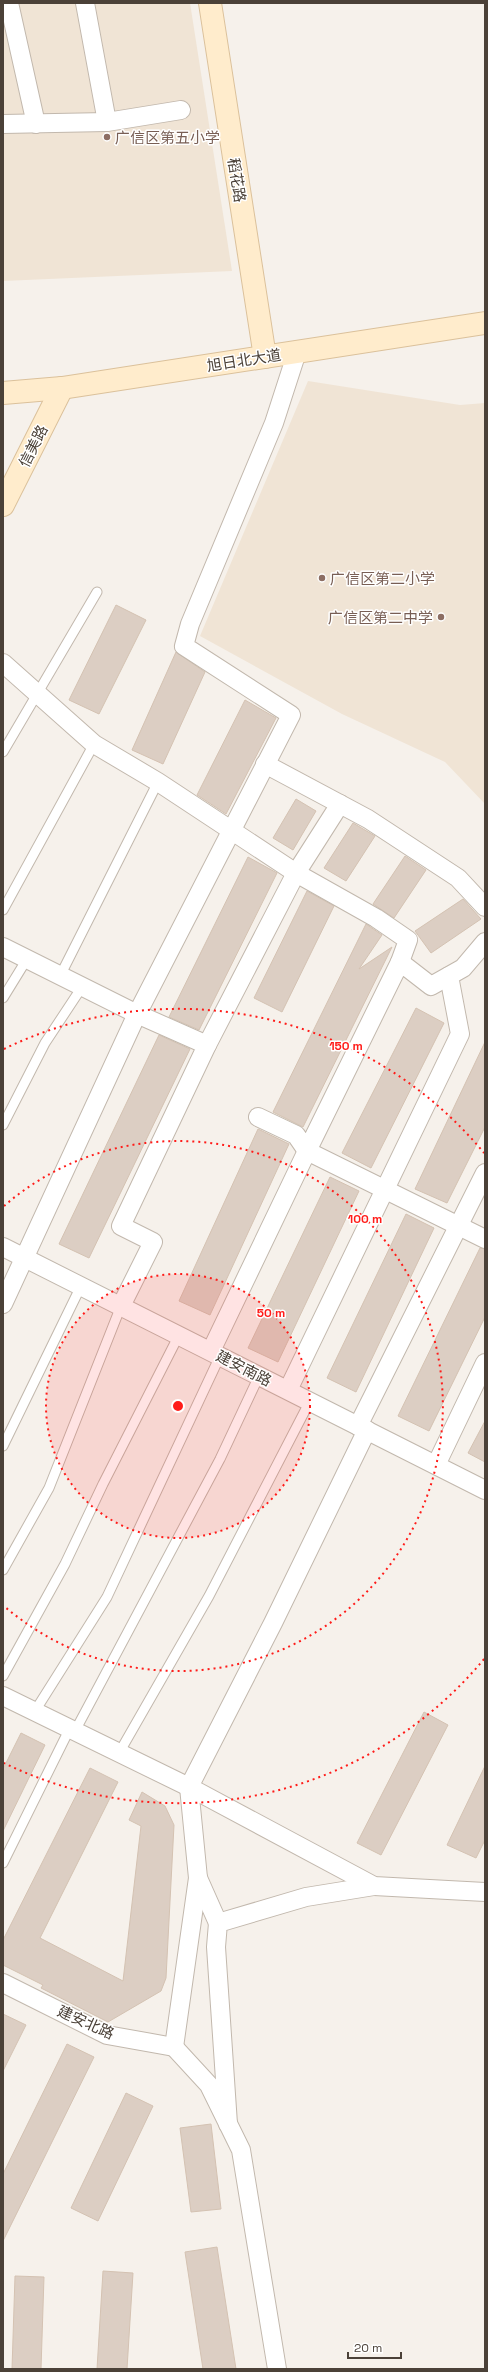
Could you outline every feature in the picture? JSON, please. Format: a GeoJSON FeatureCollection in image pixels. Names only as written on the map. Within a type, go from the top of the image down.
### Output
{"type":"FeatureCollection","features":[{"type":"Feature","properties":{"kind":"street"},"geometry":{"type":"LineString","coordinates":[[9,3],[36,124]]}},
{"type":"Feature","properties":{"kind":"street"},"geometry":{"type":"LineString","coordinates":[[85,3],[107,122]]}},
{"type":"Feature","properties":{"kind":"street","name":"稻花路"},"geometry":{"type":"LineString","coordinates":[[210,3],[265,357]]}},
{"type":"Feature","properties":{"kind":"street"},"geometry":{"type":"LineString","coordinates":[[3,124],[107,122],[181,110]]}},
{"type":"Feature","properties":{"kind":"street","name":"旭日北大道"},"geometry":{"type":"LineString","coordinates":[[3,394],[62,388],[485,323]]}},
{"type":"Feature","properties":{"kind":"street"},"geometry":{"type":"LineString","coordinates":[[3,1304],[137,1014],[291,715],[184,646],[190,624],[274,423],[297,352]]}},
{"type":"Feature","properties":{"kind":"street","name":"信美路"},"geometry":{"type":"LineString","coordinates":[[3,505],[62,388]]}},
{"type":"Feature","properties":{"kind":"street"},"geometry":{"type":"LineString","coordinates":[[3,663],[38,692],[94,744],[158,782],[296,873],[376,918],[408,940],[400,962],[306,1151],[215,1354]]}},
{"type":"Feature","properties":{"kind":"street"},"geometry":{"type":"LineString","coordinates":[[265,764],[368,819],[458,878],[485,907]]}},
{"type":"Feature","properties":{"kind":"street"},"geometry":{"type":"LineString","coordinates":[[121,1306],[153,1242],[121,1226],[207,1045],[296,873],[340,804]]}},
{"type":"Feature","properties":{"kind":"street"},"geometry":{"type":"LineString","coordinates":[[400,962],[431,986],[463,968],[485,942]]}},
{"type":"Feature","properties":{"kind":"street"},"geometry":{"type":"LineString","coordinates":[[3,948],[137,1014],[207,1045]]}},
{"type":"Feature","properties":{"kind":"street"},"geometry":{"type":"LineString","coordinates":[[288,1390],[460,1034],[449,976]]}},
{"type":"Feature","properties":{"kind":"street"},"geometry":{"type":"LineString","coordinates":[[258,1117],[296,1135],[306,1151],[485,1239]]}},
{"type":"Feature","properties":{"kind":"street"},"geometry":{"type":"LineString","coordinates":[[277,2369],[241,2150],[209,2085],[174,2047],[198,1878],[189,1787],[273,1623],[458,1226],[485,1173]]}},
{"type":"Feature","properties":{"kind":"street","name":"建安南路"},"geometry":{"type":"LineString","coordinates":[[3,1247],[485,1490]]}},
{"type":"Feature","properties":{"kind":"street"},"geometry":{"type":"LineString","coordinates":[[436,1465],[485,1363]]}},
{"type":"Feature","properties":{"kind":"street"},"geometry":{"type":"LineString","coordinates":[[3,1696],[189,1787],[374,1886]]}},
{"type":"Feature","properties":{"kind":"street"},"geometry":{"type":"LineString","coordinates":[[198,1878],[218,1923],[216,1947],[228,2124]]}},
{"type":"Feature","properties":{"kind":"street"},"geometry":{"type":"LineString","coordinates":[[218,1923],[306,1897],[374,1886],[485,1892]]}},
{"type":"Feature","properties":{"kind":"street","name":"建安北路"},"geometry":{"type":"LineString","coordinates":[[3,1983],[107,2035],[174,2047]]}},
{"type":"Feature","properties":{"kind":"lane"},"geometry":{"type":"LineString","coordinates":[[3,752],[97,592]]}},
{"type":"Feature","properties":{"kind":"lane"},"geometry":{"type":"LineString","coordinates":[[3,910],[94,744]]}},
{"type":"Feature","properties":{"kind":"lane"},"geometry":{"type":"LineString","coordinates":[[60,976],[158,782]]}},
{"type":"Feature","properties":{"kind":"lane"},"geometry":{"type":"LineString","coordinates":[[3,998],[27,959]]}},
{"type":"Feature","properties":{"kind":"lane"},"geometry":{"type":"LineString","coordinates":[[3,1125],[45,1043],[82,987]]}},
{"type":"Feature","properties":{"kind":"lane"},"geometry":{"type":"LineString","coordinates":[[3,1446],[81,1286]]}},
{"type":"Feature","properties":{"kind":"lane"},"geometry":{"type":"LineString","coordinates":[[3,1570],[50,1488],[121,1306]]}},
{"type":"Feature","properties":{"kind":"lane"},"geometry":{"type":"LineString","coordinates":[[3,1676],[65,1564],[103,1484],[179,1335]]}},
{"type":"Feature","properties":{"kind":"lane"},"geometry":{"type":"LineString","coordinates":[[35,1711],[107,1597],[215,1354]]}},
{"type":"Feature","properties":{"kind":"lane"},"geometry":{"type":"LineString","coordinates":[[3,1863],[72,1730],[220,1459],[260,1376]]}},
{"type":"Feature","properties":{"kind":"lane"},"geometry":{"type":"LineString","coordinates":[[119,1753],[209,1596],[310,1401]]}},
{"type":"Feature","properties":{"kind":"shaded area","name":"广信区第五小学"},"geometry":{"type":"Polygon","coordinates":[[[3,3],[190,3],[232,271],[3,281],[3,3]]]}},
{"type":"Feature","properties":{"kind":"shaded area","name":"广信区第二小学"},"geometry":{"type":"Polygon","coordinates":[[[308,381],[460,405],[485,403],[485,804],[445,762],[342,714],[200,636],[308,381]]]}},
{"type":"Feature","properties":{"kind":"building"},"geometry":{"type":"Polygon","coordinates":[[[116,605],[146,620],[99,714],[69,700],[116,605]]]}},
{"type":"Feature","properties":{"kind":"building"},"geometry":{"type":"Polygon","coordinates":[[[176,652],[205,672],[163,764],[132,750],[176,652]]]}},
{"type":"Feature","properties":{"kind":"building"},"geometry":{"type":"Polygon","coordinates":[[[245,700],[276,718],[226,814],[197,795],[245,700]]]}},
{"type":"Feature","properties":{"kind":"building"},"geometry":{"type":"Polygon","coordinates":[[[296,799],[316,811],[293,850],[273,838],[296,799]]]}},
{"type":"Feature","properties":{"kind":"building"},"geometry":{"type":"Polygon","coordinates":[[[353,823],[375,836],[346,881],[324,868],[353,823]]]}},
{"type":"Feature","properties":{"kind":"building"},"geometry":{"type":"Polygon","coordinates":[[[405,856],[426,870],[394,918],[373,904],[405,856]]]}},
{"type":"Feature","properties":{"kind":"building"},"geometry":{"type":"Polygon","coordinates":[[[248,857],[277,873],[199,1030],[169,1017],[248,857]]]}},
{"type":"Feature","properties":{"kind":"building"},"geometry":{"type":"Polygon","coordinates":[[[307,891],[334,906],[282,1012],[254,998],[307,891]]]}},
{"type":"Feature","properties":{"kind":"building"},"geometry":{"type":"Polygon","coordinates":[[[463,899],[481,919],[431,953],[415,931],[463,899]]]}},
{"type":"Feature","properties":{"kind":"building"},"geometry":{"type":"Polygon","coordinates":[[[366,924],[382,935],[359,969],[392,947],[303,1127],[273,1112],[366,924]]]}},
{"type":"Feature","properties":{"kind":"building"},"geometry":{"type":"Polygon","coordinates":[[[416,1008],[444,1023],[371,1168],[342,1153],[416,1008]]]}},
{"type":"Feature","properties":{"kind":"building"},"geometry":{"type":"Polygon","coordinates":[[[159,1035],[190,1049],[89,1258],[59,1244],[159,1035]]]}},
{"type":"Feature","properties":{"kind":"building"},"geometry":{"type":"Polygon","coordinates":[[[485,1042],[485,1127],[447,1203],[415,1189],[485,1042]]]}},
{"type":"Feature","properties":{"kind":"building"},"geometry":{"type":"Polygon","coordinates":[[[258,1129],[289,1144],[210,1315],[179,1301],[258,1129]]]}},
{"type":"Feature","properties":{"kind":"building"},"geometry":{"type":"Polygon","coordinates":[[[330,1177],[359,1191],[278,1362],[248,1348],[330,1177]]]}},
{"type":"Feature","properties":{"kind":"building"},"geometry":{"type":"Polygon","coordinates":[[[406,1214],[434,1228],[356,1392],[327,1378],[406,1214]]]}},
{"type":"Feature","properties":{"kind":"building"},"geometry":{"type":"Polygon","coordinates":[[[480,1248],[485,1249],[485,1317],[429,1431],[398,1416],[480,1248]]]}},
{"type":"Feature","properties":{"kind":"building"},"geometry":{"type":"Polygon","coordinates":[[[485,1421],[485,1462],[468,1453],[485,1421]]]}},
{"type":"Feature","properties":{"kind":"building"},"geometry":{"type":"Polygon","coordinates":[[[424,1712],[448,1725],[381,1855],[357,1843],[424,1712]]]}},
{"type":"Feature","properties":{"kind":"building"},"geometry":{"type":"Polygon","coordinates":[[[21,1733],[45,1745],[3,1831],[3,1769],[21,1733]]]}},
{"type":"Feature","properties":{"kind":"building"},"geometry":{"type":"Polygon","coordinates":[[[485,1766],[485,1840],[476,1858],[447,1845],[485,1766]]]}},
{"type":"Feature","properties":{"kind":"building"},"geometry":{"type":"Polygon","coordinates":[[[90,1768],[118,1782],[40,1938],[123,1981],[141,1826],[129,1820],[142,1792],[165,1806],[174,1825],[166,1978],[161,1991],[108,2022],[41,1988],[43,1985],[3,1965],[3,1940],[90,1768]]]}},
{"type":"Feature","properties":{"kind":"building"},"geometry":{"type":"Polygon","coordinates":[[[3,2014],[26,2025],[3,2071],[3,2014]]]}},
{"type":"Feature","properties":{"kind":"building"},"geometry":{"type":"Polygon","coordinates":[[[67,2044],[94,2057],[3,2241],[3,2174],[67,2044]]]}},
{"type":"Feature","properties":{"kind":"building"},"geometry":{"type":"Polygon","coordinates":[[[126,2093],[153,2106],[98,2221],[71,2208],[126,2093]]]}},
{"type":"Feature","properties":{"kind":"building"},"geometry":{"type":"Polygon","coordinates":[[[211,2124],[221,2209],[191,2212],[180,2128],[211,2124]]]}},
{"type":"Feature","properties":{"kind":"building"},"geometry":{"type":"Polygon","coordinates":[[[217,2247],[236,2369],[203,2369],[185,2252],[217,2247]]]}},
{"type":"Feature","properties":{"kind":"building"},"geometry":{"type":"Polygon","coordinates":[[[103,2271],[133,2273],[127,2369],[97,2369],[103,2271]]]}},
{"type":"Feature","properties":{"kind":"building"},"geometry":{"type":"Polygon","coordinates":[[[15,2276],[44,2277],[41,2369],[12,2369],[15,2276]]]}},
{"type":"Feature","properties":{"kind":"place","name":"广信区第五小学"},"geometry":{"type":"Point","coordinates":[107,137]}},
{"type":"Feature","properties":{"kind":"place","name":"广信区第二小学"},"geometry":{"type":"Point","coordinates":[322,578]}},
{"type":"Feature","properties":{"kind":"place","name":"广信区第二中学"},"geometry":{"type":"Point","coordinates":[441,617]}}]}
